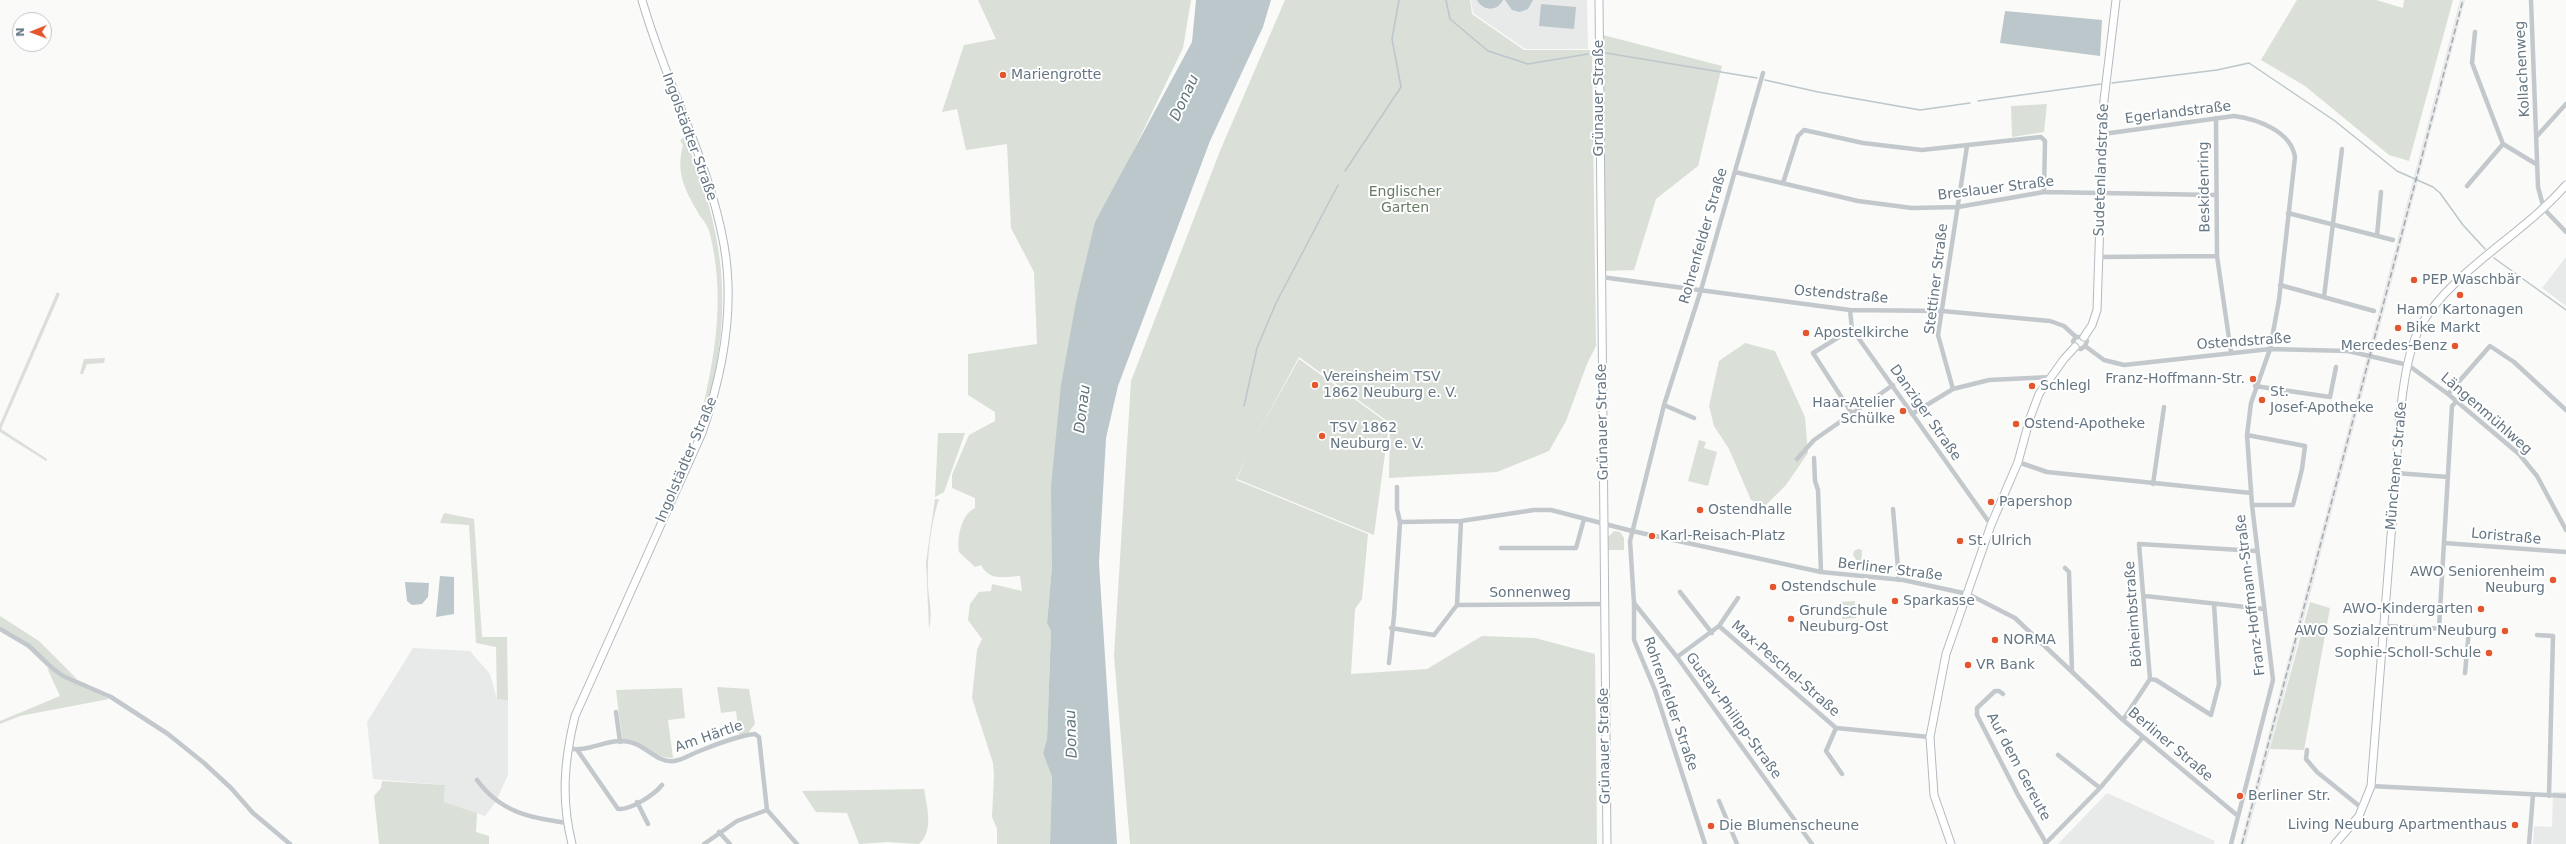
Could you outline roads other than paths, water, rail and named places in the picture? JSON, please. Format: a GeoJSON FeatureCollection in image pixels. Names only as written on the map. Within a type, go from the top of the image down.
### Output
{"type":"FeatureCollection","features":[{"type":"Feature","properties":{"kind":"street","name":"Ingolstädter Straße"},"geometry":{"type":"LineString","coordinates":[[572,844],[567,823],[564,787],[567,748],[582,697],[702,433],[714,399],[721,368],[726,326],[727,269],[714,206],[642,0]]}},
{"type":"Feature","properties":{"kind":"street","name":"Grünauer Straße"},"geometry":{"type":"LineString","coordinates":[[1599,0],[1607,844]]}},
{"type":"Feature","properties":{"kind":"street","name":"Sudetenlandstraße"},"geometry":{"type":"LineString","coordinates":[[2084,337],[2092,325],[2097,310],[2104,100],[2116,0]]}},
{"type":"Feature","properties":{"kind":"street","name":"Kollachenweg"},"geometry":{"type":"LineString","coordinates":[[2530,0],[2537,136],[2536,164],[2538,188],[2544,209]]}},
{"type":"Feature","properties":{"kind":"street"},"geometry":{"type":"LineString","coordinates":[[2475,32],[2472,63],[2503,144],[2536,164]]}},
{"type":"Feature","properties":{"kind":"street","name":"Rohrenfelder Straße"},"geometry":{"type":"LineString","coordinates":[[1705,844],[1654,690],[1634,640],[1634,603],[1630,545],[1632,531],[1664,405],[1701,290],[1763,73]]}},
{"type":"Feature","properties":{"kind":"street","name":"Kollachenweg"},"geometry":{"type":"LineString","coordinates":[[2537,136],[2566,104]]}},
{"type":"Feature","properties":{"kind":"street","name":"Egerlandstraße"},"geometry":{"type":"LineString","coordinates":[[2103,134],[2234,116],[2252,118],[2281,134],[2293,149]]}},
{"type":"Feature","properties":{"kind":"street","name":"Beskidenring"},"geometry":{"type":"LineString","coordinates":[[2216,118],[2215,195],[2218,256],[2231,352]]}},
{"type":"Feature","properties":{"kind":"street"},"geometry":{"type":"LineString","coordinates":[[1783,183],[1798,136],[1804,130],[1893,147],[1922,150],[2041,137],[2045,140],[2044,192]]}},
{"type":"Feature","properties":{"kind":"street"},"geometry":{"type":"LineString","coordinates":[[2467,186],[2503,144]]}},
{"type":"Feature","properties":{"kind":"street","name":"Stettiner Straße"},"geometry":{"type":"LineString","coordinates":[[1953,388],[1938,335],[1967,146]]}},
{"type":"Feature","properties":{"kind":"street","name":"Franz-Hoffmann-Straße"},"geometry":{"type":"LineString","coordinates":[[2231,844],[2273,680],[2252,505],[2247,435],[2251,403],[2255,386],[2270,349],[2280,285],[2295,157],[2293,149]]}},
{"type":"Feature","properties":{"kind":"street"},"geometry":{"type":"LineString","coordinates":[[2324,297],[2334,225],[2342,149]]}},
{"type":"Feature","properties":{"kind":"street","name":"Breslauer Straße"},"geometry":{"type":"LineString","coordinates":[[1735,172],[1858,201],[1912,208],[1958,207],[2044,192],[2215,195]]}},
{"type":"Feature","properties":{"kind":"street","name":"Münchener Straße"},"geometry":{"type":"LineString","coordinates":[[2335,844],[2363,809],[2371,786],[2396,473],[2410,350],[2420,327],[2442,296],[2544,209],[2566,185]]}},
{"type":"Feature","properties":{"kind":"street"},"geometry":{"type":"LineString","coordinates":[[2377,236],[2381,192]]}},
{"type":"Feature","properties":{"kind":"street"},"geometry":{"type":"LineString","coordinates":[[2544,209],[2566,232]]}},
{"type":"Feature","properties":{"kind":"street"},"geometry":{"type":"LineString","coordinates":[[2288,213],[2393,240]]}},
{"type":"Feature","properties":{"kind":"street"},"geometry":{"type":"LineString","coordinates":[[2098,257],[2218,256]]}},
{"type":"Feature","properties":{"kind":"street","name":"Ostendstraße"},"geometry":{"type":"LineString","coordinates":[[1601,277],[1850,310],[1942,312],[2050,321],[2064,326],[2076,337]]}},
{"type":"Feature","properties":{"kind":"street"},"geometry":{"type":"LineString","coordinates":[[2280,285],[2374,310]]}},
{"type":"Feature","properties":{"kind":"street","name":"Danziger Straße"},"geometry":{"type":"LineString","coordinates":[[1850,310],[1852,329],[1991,525]]}},
{"type":"Feature","properties":{"kind":"street"},"geometry":{"type":"LineString","coordinates":[[1851,412],[1814,353],[1852,329]]}},
{"type":"Feature","properties":{"kind":"street"},"geometry":{"type":"LineString","coordinates":[[2076,337],[2084,337],[2087,341],[2085,346],[2081,349],[2075,347],[2073,341],[2076,337]]}},
{"type":"Feature","properties":{"kind":"street","name":"Ostendstraße"},"geometry":{"type":"LineString","coordinates":[[2085,346],[2104,360],[2124,365],[2231,352],[2270,349],[2348,351],[2408,365]]}},
{"type":"Feature","properties":{"kind":"street"},"geometry":{"type":"LineString","coordinates":[[2448,394],[2490,346],[2514,362],[2566,410]]}},
{"type":"Feature","properties":{"kind":"street"},"geometry":{"type":"LineString","coordinates":[[1951,844],[1934,795],[1930,737],[1946,654],[1991,525],[2018,462],[2030,418],[2039,394],[2075,347]]}},
{"type":"Feature","properties":{"kind":"street","name":"Längenmühlweg"},"geometry":{"type":"LineString","coordinates":[[2408,365],[2457,401],[2520,454],[2537,476],[2566,530]]}},
{"type":"Feature","properties":{"kind":"street"},"geometry":{"type":"LineString","coordinates":[[2255,386],[2330,397],[2336,367]]}},
{"type":"Feature","properties":{"kind":"street"},"geometry":{"type":"LineString","coordinates":[[1912,414],[1953,388],[1989,380],[2051,378]]}},
{"type":"Feature","properties":{"kind":"street"},"geometry":{"type":"LineString","coordinates":[[1797,459],[1814,440],[1851,412],[1892,385]]}},
{"type":"Feature","properties":{"kind":"street"},"geometry":{"type":"LineString","coordinates":[[2438,628],[2452,406],[2457,401]]}},
{"type":"Feature","properties":{"kind":"street"},"geometry":{"type":"LineString","coordinates":[[1664,405],[1694,418]]}},
{"type":"Feature","properties":{"kind":"street"},"geometry":{"type":"LineString","coordinates":[[2153,484],[2164,407]]}},
{"type":"Feature","properties":{"kind":"street"},"geometry":{"type":"LineString","coordinates":[[2247,435],[2305,446],[2302,469],[2293,505],[2252,505]]}},
{"type":"Feature","properties":{"kind":"street","name":"Berliner Straße"},"geometry":{"type":"LineString","coordinates":[[1814,458],[1815,481],[1818,490],[1821,572]]}},
{"type":"Feature","properties":{"kind":"street"},"geometry":{"type":"LineString","coordinates":[[2018,462],[2047,472],[2251,493]]}},
{"type":"Feature","properties":{"kind":"street"},"geometry":{"type":"LineString","coordinates":[[2396,473],[2448,477]]}},
{"type":"Feature","properties":{"kind":"street"},"geometry":{"type":"LineString","coordinates":[[1388,663],[1400,522],[1397,509],[1397,487]]}},
{"type":"Feature","properties":{"kind":"street"},"geometry":{"type":"LineString","coordinates":[[1893,509],[1899,580]]}},
{"type":"Feature","properties":{"kind":"street"},"geometry":{"type":"LineString","coordinates":[[1400,522],[1461,521],[1500,517],[1534,510],[1551,510],[1632,531]]}},
{"type":"Feature","properties":{"kind":"street"},"geometry":{"type":"LineString","coordinates":[[1501,548],[1576,548],[1584,519]]}},
{"type":"Feature","properties":{"kind":"street"},"geometry":{"type":"LineString","coordinates":[[1391,628],[1434,635],[1456,605],[1461,521]]}},
{"type":"Feature","properties":{"kind":"street","name":"Berliner Straße"},"geometry":{"type":"LineString","coordinates":[[1632,531],[1821,572],[1940,586],[1968,594],[2015,618],[2123,720],[2238,816]]}},
{"type":"Feature","properties":{"kind":"street","name":"Loristraße"},"geometry":{"type":"LineString","coordinates":[[2444,543],[2566,552]]}},
{"type":"Feature","properties":{"kind":"street","name":"Böheimbstraße"},"geometry":{"type":"LineString","coordinates":[[2123,720],[2150,679],[2145,596],[2139,544],[2257,551]]}},
{"type":"Feature","properties":{"kind":"street"},"geometry":{"type":"LineString","coordinates":[[2064,568],[2070,572],[2072,672]]}},
{"type":"Feature","properties":{"kind":"street","name":"Max-Peschel-Straße"},"geometry":{"type":"LineString","coordinates":[[1680,592],[1712,633]]}},
{"type":"Feature","properties":{"kind":"street"},"geometry":{"type":"LineString","coordinates":[[2145,596],[2264,609]]}},
{"type":"Feature","properties":{"kind":"street","name":"Max-Peschel-Straße"},"geometry":{"type":"LineString","coordinates":[[1677,658],[1712,633],[1719,626],[1738,598]]}},
{"type":"Feature","properties":{"kind":"street","name":"Gustav-Philipp-Straße"},"geometry":{"type":"LineString","coordinates":[[1634,603],[1677,658],[1812,844]]}},
{"type":"Feature","properties":{"kind":"street","name":"Sonnenweg"},"geometry":{"type":"LineString","coordinates":[[1456,605],[1604,604]]}},
{"type":"Feature","properties":{"kind":"street"},"geometry":{"type":"LineString","coordinates":[[2150,679],[2156,680],[2211,715],[2219,684],[2214,604]]}},
{"type":"Feature","properties":{"kind":"street","name":"Max-Peschel-Straße"},"geometry":{"type":"LineString","coordinates":[[1719,626],[1836,728],[1930,737]]}},
{"type":"Feature","properties":{"kind":"street"},"geometry":{"type":"LineString","coordinates":[[2384,626],[2469,630],[2465,673]]}},
{"type":"Feature","properties":{"kind":"street"},"geometry":{"type":"LineString","coordinates":[[0,629],[29,646],[52,668],[63,676],[111,697],[168,734],[204,763],[231,788],[253,813],[290,844]]}},
{"type":"Feature","properties":{"kind":"street"},"geometry":{"type":"LineString","coordinates":[[2537,635],[2553,636],[2554,640],[2551,664],[2549,796]]}},
{"type":"Feature","properties":{"kind":"street","name":"Auf dem Gereute"},"geometry":{"type":"LineString","coordinates":[[2003,694],[1995,691],[1977,708],[1977,715],[2046,844]]}},
{"type":"Feature","properties":{"kind":"street"},"geometry":{"type":"LineString","coordinates":[[616,712],[620,742]]}},
{"type":"Feature","properties":{"kind":"street","name":"Max-Peschel-Straße"},"geometry":{"type":"LineString","coordinates":[[1836,728],[1826,751],[1842,774]]}},
{"type":"Feature","properties":{"kind":"street","name":"Am Härtle"},"geometry":{"type":"LineString","coordinates":[[567,748],[578,751],[620,742],[633,742],[662,759],[676,761],[713,746],[755,734],[759,737],[767,810]]}},
{"type":"Feature","properties":{"kind":"street"},"geometry":{"type":"LineString","coordinates":[[2046,844],[2100,788],[2143,736]]}},
{"type":"Feature","properties":{"kind":"street"},"geometry":{"type":"LineString","coordinates":[[2307,750],[2306,759],[2317,772],[2363,809]]}},
{"type":"Feature","properties":{"kind":"street"},"geometry":{"type":"LineString","coordinates":[[578,751],[614,807],[623,809],[637,802],[662,785]]}},
{"type":"Feature","properties":{"kind":"street"},"geometry":{"type":"LineString","coordinates":[[2058,755],[2100,788]]}},
{"type":"Feature","properties":{"kind":"street"},"geometry":{"type":"LineString","coordinates":[[477,780],[488,795],[500,805],[541,818],[567,823]]}},
{"type":"Feature","properties":{"kind":"street"},"geometry":{"type":"LineString","coordinates":[[2371,786],[2566,796]]}},
{"type":"Feature","properties":{"kind":"street"},"geometry":{"type":"LineString","coordinates":[[2529,844],[2533,795]]}},
{"type":"Feature","properties":{"kind":"street"},"geometry":{"type":"LineString","coordinates":[[1719,801],[1737,844]]}},
{"type":"Feature","properties":{"kind":"street"},"geometry":{"type":"LineString","coordinates":[[637,802],[648,824]]}},
{"type":"Feature","properties":{"kind":"street"},"geometry":{"type":"LineString","coordinates":[[704,844],[719,832],[737,821],[767,810],[797,844]]}},
{"type":"Feature","properties":{"kind":"street"},"geometry":{"type":"LineString","coordinates":[[719,832],[730,844]]}},
{"type":"Feature","properties":{"kind":"water","name":"Donau"},"geometry":{"type":"Polygon","coordinates":[[[1196,0],[1271,0],[1263,27],[1210,141],[1118,386],[1106,438],[1099,563],[1117,844],[1050,844],[1052,777],[1043,753],[1047,739],[1051,631],[1047,623],[1052,566],[1051,487],[1061,385],[1076,302],[1095,222],[1192,42],[1196,0]]]}},
{"type":"Feature","properties":{"kind":"water"},"geometry":{"type":"Polygon","coordinates":[[[1477,0],[1503,0],[1497,7],[1490,9],[1480,4],[1477,0]]]}},
{"type":"Feature","properties":{"kind":"water"},"geometry":{"type":"Polygon","coordinates":[[[1505,0],[1533,0],[1528,9],[1520,12],[1512,10],[1505,0]]]}},
{"type":"Feature","properties":{"kind":"water"},"geometry":{"type":"Polygon","coordinates":[[[1541,4],[1576,7],[1574,29],[1539,26],[1541,4]]]}},
{"type":"Feature","properties":{"kind":"water"},"geometry":{"type":"Polygon","coordinates":[[[2005,11],[2102,20],[2100,56],[2000,43],[2005,11]]]}},
{"type":"Feature","properties":{"kind":"water"},"geometry":{"type":"Polygon","coordinates":[[[440,576],[454,577],[454,614],[436,617],[440,576]]]}},
{"type":"Feature","properties":{"kind":"water"},"geometry":{"type":"Polygon","coordinates":[[[405,582],[429,583],[428,597],[422,604],[412,605],[407,601],[405,582]]]}},
{"type":"Feature","properties":{"kind":"waterway"},"geometry":{"type":"LineString","coordinates":[[1345,171],[1401,87],[1392,39],[1399,0]]}},
{"type":"Feature","properties":{"kind":"waterway"},"geometry":{"type":"LineString","coordinates":[[1446,0],[1450,19],[1488,51],[1528,64],[1588,54]]}},
{"type":"Feature","properties":{"kind":"waterway"},"geometry":{"type":"LineString","coordinates":[[1606,53],[1757,78]]}},
{"type":"Feature","properties":{"kind":"waterway"},"geometry":{"type":"LineString","coordinates":[[2112,83],[2217,70],[2249,63],[2335,121],[2397,171],[2433,187],[2440,193],[2463,225],[2485,249]]}},
{"type":"Feature","properties":{"kind":"waterway"},"geometry":{"type":"LineString","coordinates":[[1765,80],[1818,92],[1920,110],[1970,103]]}},
{"type":"Feature","properties":{"kind":"waterway"},"geometry":{"type":"LineString","coordinates":[[1978,101],[2101,84]]}},
{"type":"Feature","properties":{"kind":"waterway"},"geometry":{"type":"LineString","coordinates":[[1244,406],[1257,348],[1276,303],[1338,185]]}},
{"type":"Feature","properties":{"kind":"waterway"},"geometry":{"type":"LineString","coordinates":[[2494,258],[2566,310]]}},
{"type":"Feature","properties":{"kind":"railway"},"geometry":{"type":"LineString","coordinates":[[2242,844],[2463,0]]}},
{"type":"Feature","properties":{"kind":"place","name":"Mariengrotte"},"geometry":{"type":"Point","coordinates":[1003,75]}},
{"type":"Feature","properties":{"kind":"place","name":"PEP Waschbär"},"geometry":{"type":"Point","coordinates":[2414,280]}},
{"type":"Feature","properties":{"kind":"place","name":"Hamo Kartonagen"},"geometry":{"type":"Point","coordinates":[2460,295]}},
{"type":"Feature","properties":{"kind":"place","name":"Bike Markt"},"geometry":{"type":"Point","coordinates":[2398,328]}},
{"type":"Feature","properties":{"kind":"place","name":"Apostelkirche"},"geometry":{"type":"Point","coordinates":[1806,333]}},
{"type":"Feature","properties":{"kind":"place","name":"Mercedes-Benz"},"geometry":{"type":"Point","coordinates":[2455,346]}},
{"type":"Feature","properties":{"kind":"place","name":"Franz-Hoffmann-Str."},"geometry":{"type":"Point","coordinates":[2253,379]}},
{"type":"Feature","properties":{"kind":"place","name":"Vereinsheim TSV 1862 Neuburg e. V."},"geometry":{"type":"Point","coordinates":[1315,385]}},
{"type":"Feature","properties":{"kind":"place","name":"Schlegl"},"geometry":{"type":"Point","coordinates":[2032,386]}},
{"type":"Feature","properties":{"kind":"place","name":"St. Josef-Apotheke"},"geometry":{"type":"Point","coordinates":[2262,400]}},
{"type":"Feature","properties":{"kind":"place","name":"Haar-Atelier Schülke"},"geometry":{"type":"Point","coordinates":[1903,411]}},
{"type":"Feature","properties":{"kind":"place","name":"Ostend-Apotheke"},"geometry":{"type":"Point","coordinates":[2016,424]}},
{"type":"Feature","properties":{"kind":"place","name":"TSV 1862 Neuburg e. V."},"geometry":{"type":"Point","coordinates":[1322,436]}},
{"type":"Feature","properties":{"kind":"place","name":"Papershop"},"geometry":{"type":"Point","coordinates":[1991,502]}},
{"type":"Feature","properties":{"kind":"place","name":"Ostendhalle"},"geometry":{"type":"Point","coordinates":[1700,510]}},
{"type":"Feature","properties":{"kind":"place","name":"Karl-Reisach-Platz"},"geometry":{"type":"Point","coordinates":[1652,536]}},
{"type":"Feature","properties":{"kind":"place","name":"St. Ulrich"},"geometry":{"type":"Point","coordinates":[1960,541]}},
{"type":"Feature","properties":{"kind":"place","name":"AWO Seniorenheim Neuburg"},"geometry":{"type":"Point","coordinates":[2553,580]}},
{"type":"Feature","properties":{"kind":"place","name":"Ostendschule"},"geometry":{"type":"Point","coordinates":[1773,587]}},
{"type":"Feature","properties":{"kind":"place","name":"Sparkasse"},"geometry":{"type":"Point","coordinates":[1895,601]}},
{"type":"Feature","properties":{"kind":"place","name":"AWO-Kindergarten"},"geometry":{"type":"Point","coordinates":[2481,609]}},
{"type":"Feature","properties":{"kind":"place","name":"Grundschule Neuburg-Ost"},"geometry":{"type":"Point","coordinates":[1791,619]}},
{"type":"Feature","properties":{"kind":"place","name":"AWO Sozialzentrum Neuburg"},"geometry":{"type":"Point","coordinates":[2505,631]}},
{"type":"Feature","properties":{"kind":"place","name":"NORMA"},"geometry":{"type":"Point","coordinates":[1995,640]}},
{"type":"Feature","properties":{"kind":"place","name":"Sophie-Scholl-Schule"},"geometry":{"type":"Point","coordinates":[2489,653]}},
{"type":"Feature","properties":{"kind":"place","name":"VR Bank"},"geometry":{"type":"Point","coordinates":[1968,665]}},
{"type":"Feature","properties":{"kind":"place","name":"Berliner Str."},"geometry":{"type":"Point","coordinates":[2240,796]}},
{"type":"Feature","properties":{"kind":"place","name":"Living Neuburg Apartmenthaus"},"geometry":{"type":"Point","coordinates":[2515,825]}},
{"type":"Feature","properties":{"kind":"place","name":"Die Blumenscheune"},"geometry":{"type":"Point","coordinates":[1711,826]}},
{"type":"Feature","properties":{"kind":"park label","name":"Englischer Garten"},"geometry":{"type":"Point","coordinates":[1405,200]}}]}
